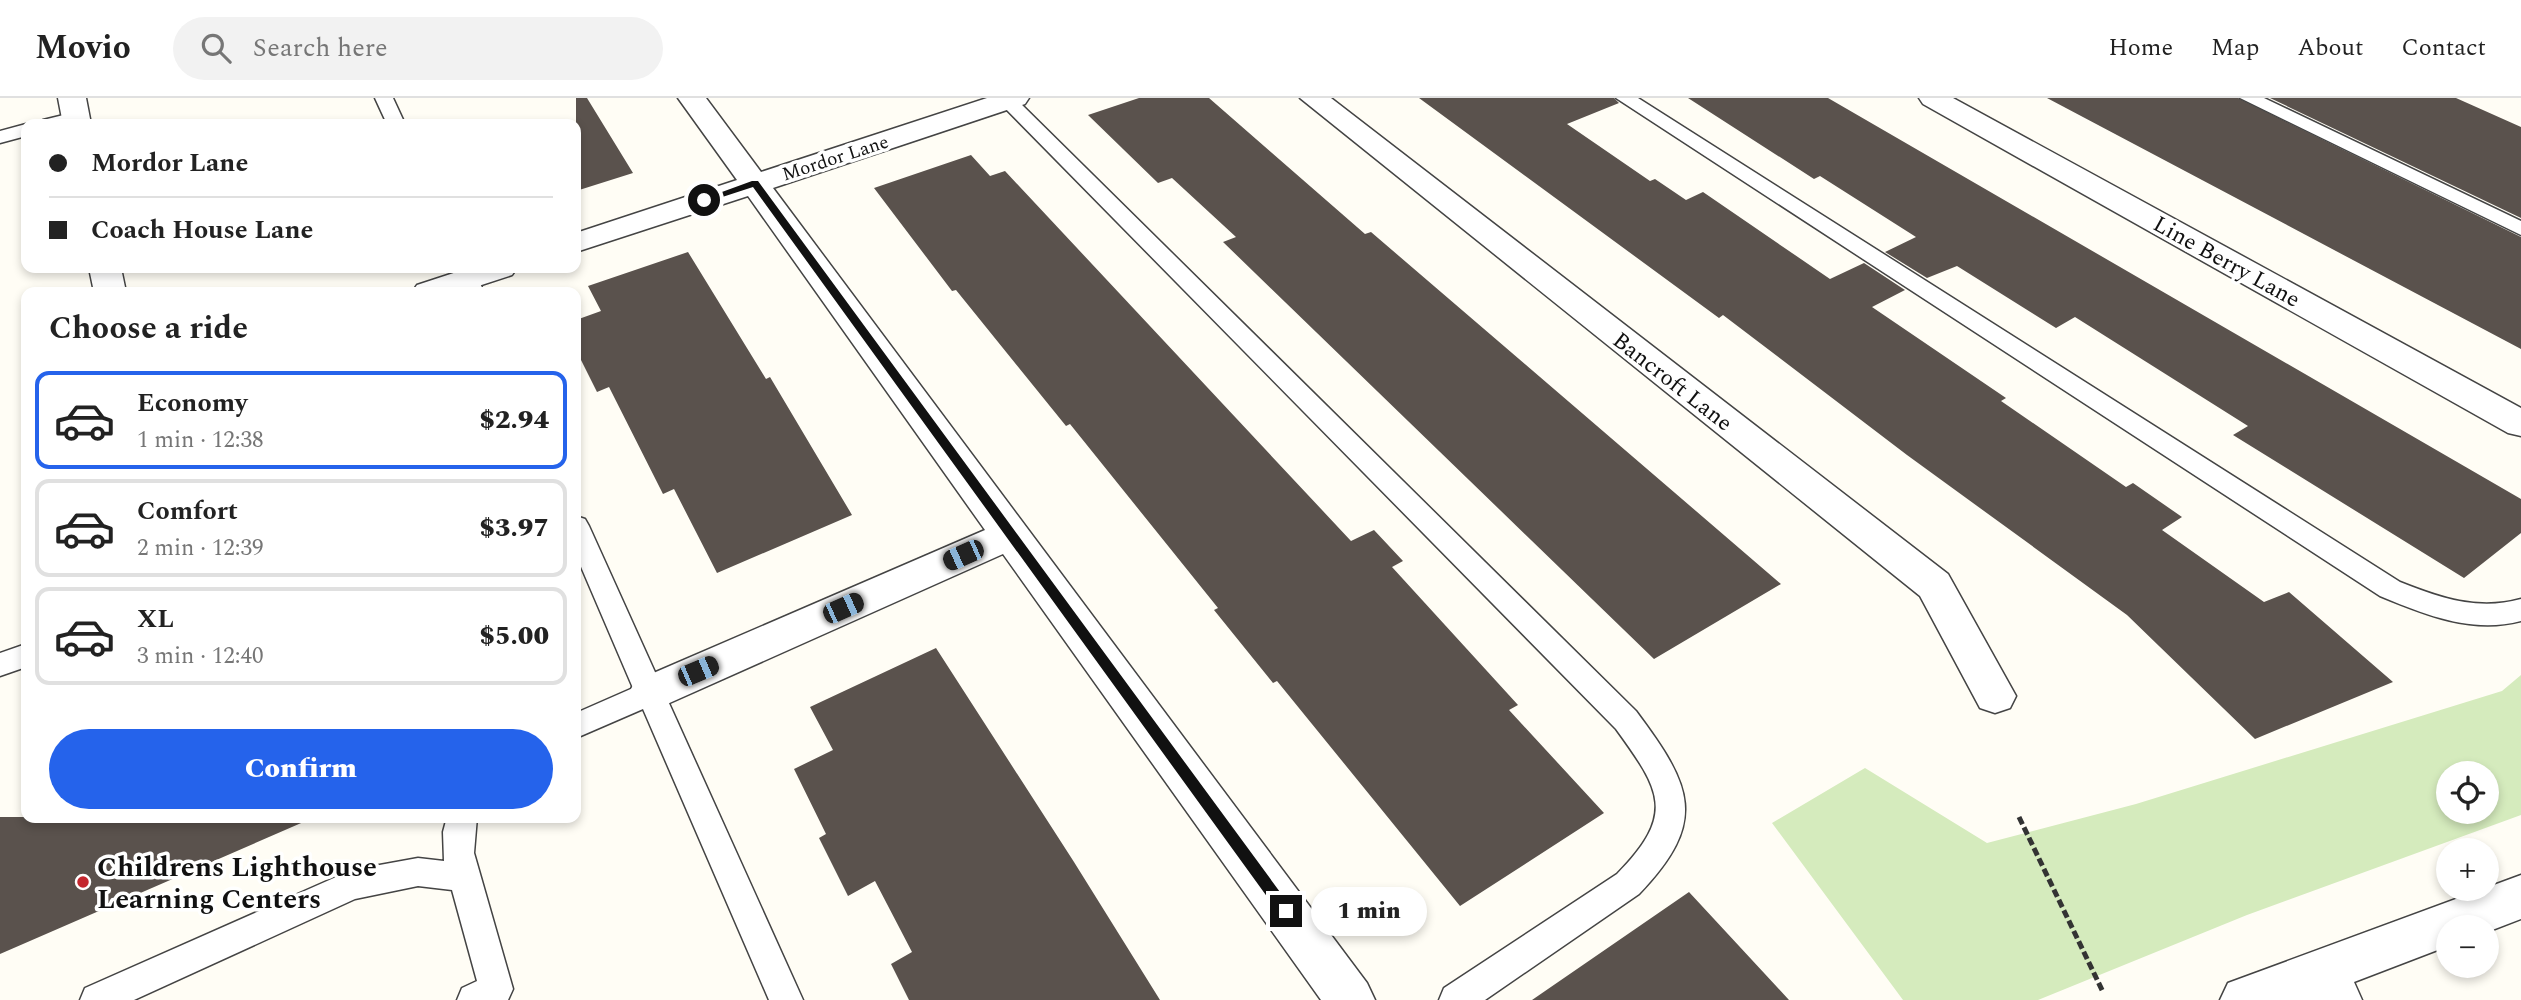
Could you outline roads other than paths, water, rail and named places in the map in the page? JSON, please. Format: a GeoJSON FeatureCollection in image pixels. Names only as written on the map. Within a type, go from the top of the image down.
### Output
{"type":"FeatureCollection","features":[{"type":"Feature","properties":{"kind":"street"},"geometry":{"type":"LineString","coordinates":[[692,98],[1350,1000]]}},
{"type":"Feature","properties":{"kind":"street","name":"Bancroft Lane"},"geometry":{"type":"LineString","coordinates":[[1314,98],[1934,585],[1995,696]]}},
{"type":"Feature","properties":{"kind":"street","name":"Line Berry Lane"},"geometry":{"type":"LineString","coordinates":[[1933,98],[2521,424]]}},
{"type":"Feature","properties":{"kind":"street","name":"Mordor Lane"},"geometry":{"type":"LineString","coordinates":[[581,241],[1009,99]]}},
{"type":"Feature","properties":{"kind":"street"},"geometry":{"type":"LineString","coordinates":[[445,287],[487,273]]}},
{"type":"Feature","properties":{"kind":"street"},"geometry":{"type":"LineString","coordinates":[[650,693],[1012,534]]}},
{"type":"Feature","properties":{"kind":"street"},"geometry":{"type":"LineString","coordinates":[[2245,1000],[2325,986],[2521,897]]}},
{"type":"Feature","properties":{"kind":"lane"},"geometry":{"type":"LineString","coordinates":[[384,98],[394,119]]}},
{"type":"Feature","properties":{"kind":"lane"},"geometry":{"type":"LineString","coordinates":[[1625,98],[2390,589],[2447,611],[2494,614],[2521,610]]}},
{"type":"Feature","properties":{"kind":"lane"},"geometry":{"type":"LineString","coordinates":[[2249,98],[2521,229]]}},
{"type":"Feature","properties":{"kind":"lane"},"geometry":{"type":"LineString","coordinates":[[1009,99],[1626,720],[1669,782],[1673,808],[1667,838],[1652,863],[1628,884],[1456,1000]]}},
{"type":"Feature","properties":{"kind":"lane"},"geometry":{"type":"LineString","coordinates":[[0,137],[21,131]]}},
{"type":"Feature","properties":{"kind":"lane"},"geometry":{"type":"LineString","coordinates":[[581,537],[786,1000]]}},
{"type":"Feature","properties":{"kind":"lane"},"geometry":{"type":"LineString","coordinates":[[0,665],[21,657]]}},
{"type":"Feature","properties":{"kind":"lane"},"geometry":{"type":"LineString","coordinates":[[581,724],[650,693]]}},
{"type":"Feature","properties":{"kind":"lane"},"geometry":{"type":"LineString","coordinates":[[460,823],[458,853],[490,996]]}},
{"type":"Feature","properties":{"kind":"lane"},"geometry":{"type":"LineString","coordinates":[[97,1000],[352,885],[418,872],[463,877]]}},
{"type":"Feature","properties":{"kind":"place","name":"Childrens Lighthouse Learning Centers"},"geometry":{"type":"Point","coordinates":[83,882]}}]}
